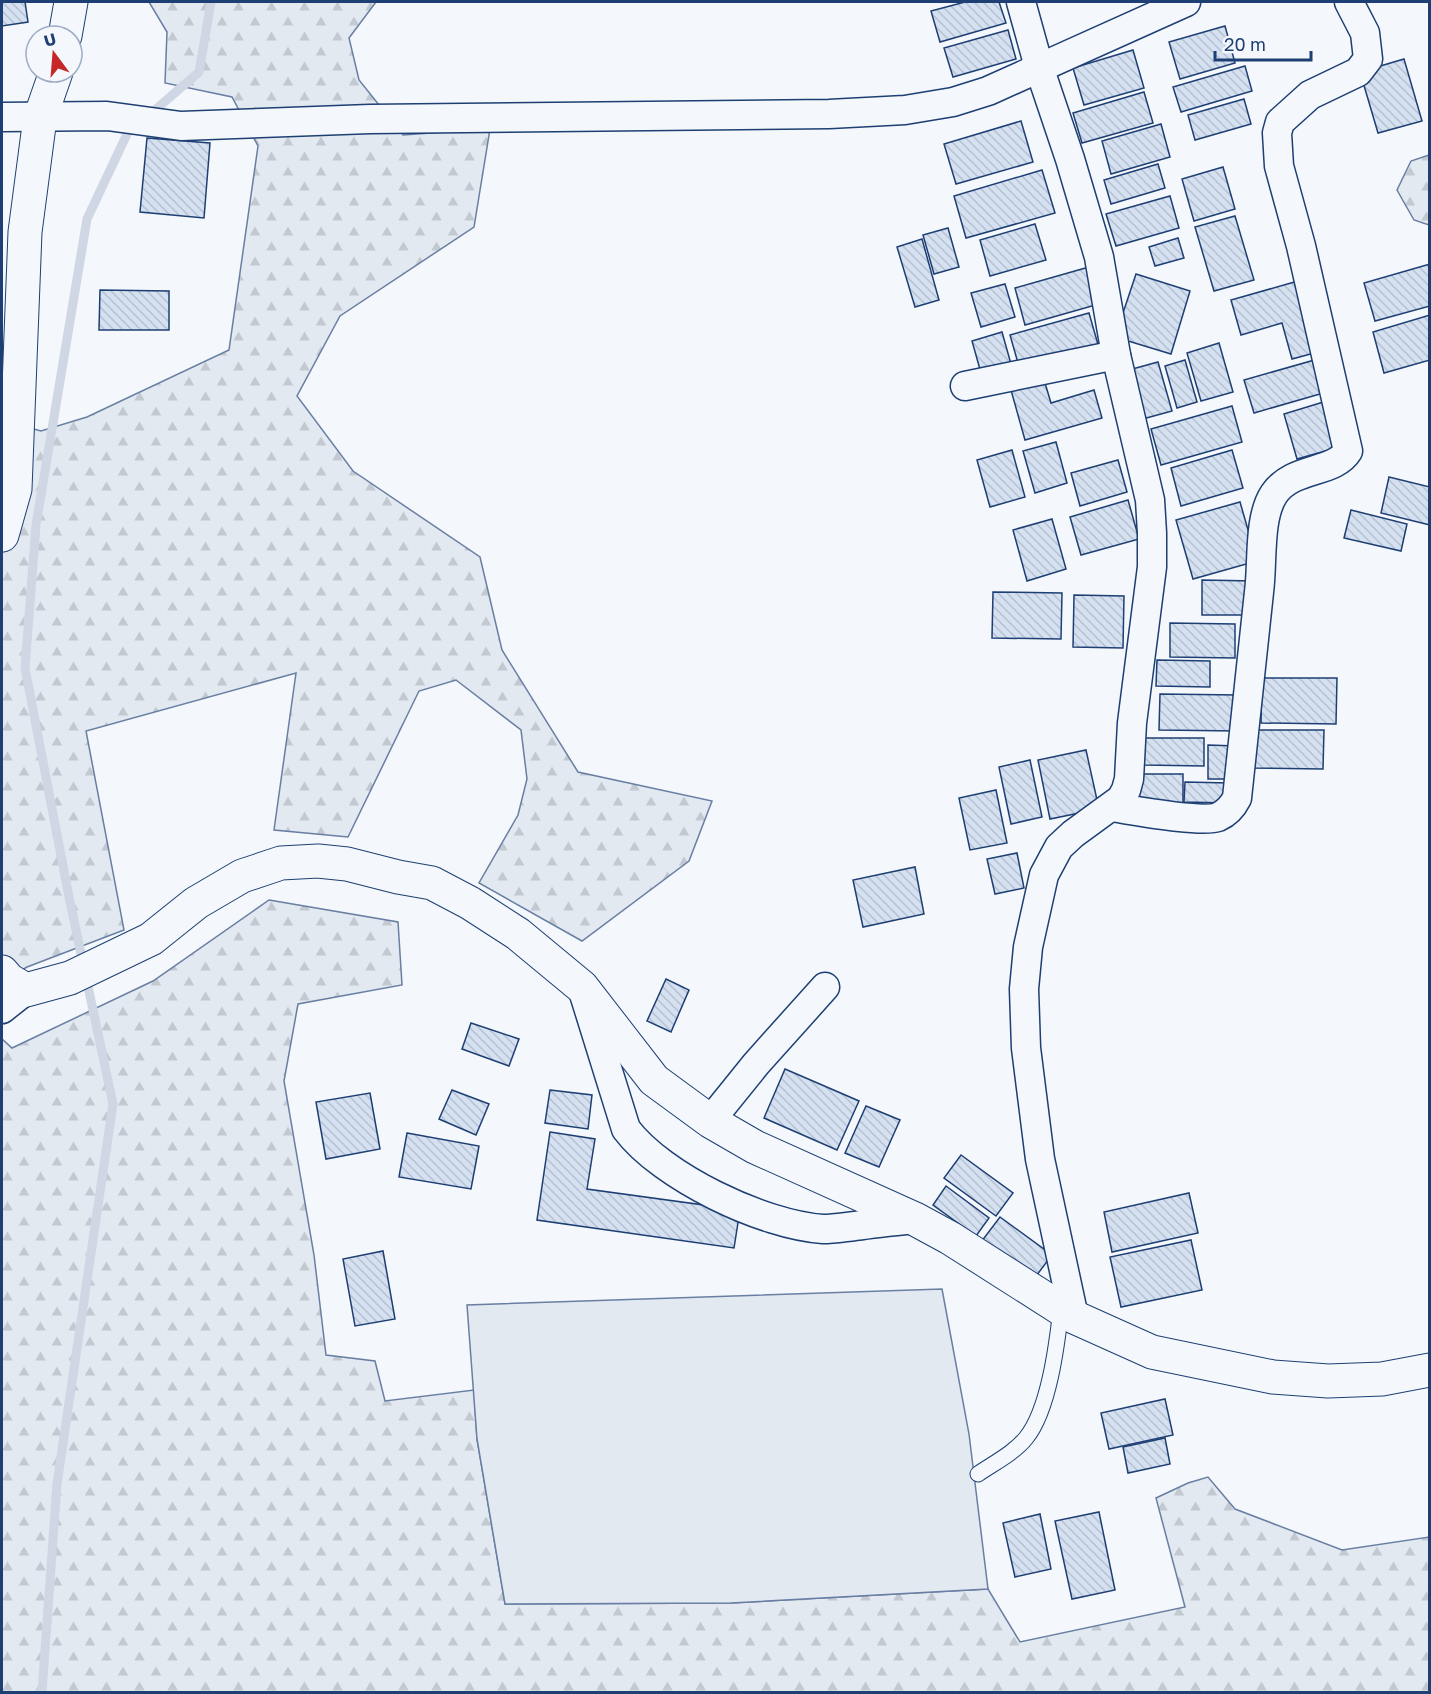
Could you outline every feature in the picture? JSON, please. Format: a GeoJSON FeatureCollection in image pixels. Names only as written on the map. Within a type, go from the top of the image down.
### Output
{"type":"FeatureCollection","features":[{"type":"Feature","properties":{"kind":"street"},"geometry":{"type":"LineString","coordinates":[[67,24],[71,2]]}},
{"type":"Feature","properties":{"kind":"street"},"geometry":{"type":"LineString","coordinates":[[1021,2],[1039,67],[1070,159],[1099,257],[1116,355],[1149,500],[1152,533],[1152,567],[1132,723],[1129,779],[1121,799],[1059,847],[1044,875],[1028,947],[1024,989],[1026,1048],[1040,1159],[1067,1313]]}},
{"type":"Feature","properties":{"kind":"street"},"geometry":{"type":"LineString","coordinates":[[2,117],[107,116],[181,126],[370,119],[829,114],[905,110],[953,102],[988,91],[1186,2]]}},
{"type":"Feature","properties":{"kind":"street"},"geometry":{"type":"LineString","coordinates":[[1110,807],[1201,818],[1220,816],[1233,806],[1237,798],[1267,509],[1275,492],[1288,481],[1307,471],[1338,462],[1348,451],[1301,246],[1280,166],[1277,133],[1280,122],[1310,95],[1358,72],[1368,59],[1365,33],[1349,2]]}},
{"type":"Feature","properties":{"kind":"street"},"geometry":{"type":"LineString","coordinates":[[2,535],[15,489],[25,232],[40,118],[52,84]]}},
{"type":"Feature","properties":{"kind":"street"},"geometry":{"type":"LineString","coordinates":[[964,386],[1116,355]]}},
{"type":"Feature","properties":{"kind":"street"},"geometry":{"type":"LineString","coordinates":[[10,991],[70,978],[151,939],[196,903],[242,876],[281,863],[318,861],[347,864],[432,883],[470,903],[518,934],[582,987],[654,1080],[710,1121],[755,1147],[915,1219],[950,1238],[1067,1313],[1152,1353],[1273,1377],[1328,1381],[1382,1379],[1430,1370]]}},
{"type":"Feature","properties":{"kind":"street"},"geometry":{"type":"LineString","coordinates":[[582,987],[626,1129],[638,1145],[675,1174],[708,1192],[782,1222],[825,1229],[915,1219]]}},
{"type":"Feature","properties":{"kind":"street"},"geometry":{"type":"LineString","coordinates":[[710,1121],[756,1064],[825,987]]}},
{"type":"Feature","properties":{"kind":"lane"},"geometry":{"type":"LineString","coordinates":[[978,1474],[1018,1447],[1032,1430],[1048,1386],[1067,1313]]}},
{"type":"Feature","properties":{"kind":"green space"},"geometry":{"type":"Polygon","coordinates":[[[149,2],[376,2],[349,38],[359,80],[403,135],[490,129],[474,227],[340,316],[297,396],[353,471],[480,557],[502,650],[578,772],[712,801],[689,861],[582,941],[479,883],[518,815],[527,779],[521,730],[456,680],[419,691],[348,837],[274,830],[296,673],[86,731],[124,930],[27,967],[2,982],[2,420],[41,431],[87,417],[229,350],[258,146],[232,97],[165,83],[167,32],[149,2]]]}},
{"type":"Feature","properties":{"kind":"green space"},"geometry":{"type":"Polygon","coordinates":[[[1430,155],[1429,225],[1414,220],[1397,190],[1411,161],[1430,155]]]}},
{"type":"Feature","properties":{"kind":"green space"},"geometry":{"type":"Polygon","coordinates":[[[269,900],[398,922],[402,985],[298,1004],[284,1081],[314,1255],[326,1355],[375,1361],[385,1401],[474,1390],[477,1439],[505,1604],[731,1603],[988,1589],[1020,1642],[1185,1607],[1156,1498],[1188,1483],[1208,1477],[1235,1509],[1342,1550],[1429,1537],[1429,1692],[2,1692],[2,1039],[12,1048],[153,981],[269,900]]]}},
{"type":"Feature","properties":{"kind":"green space"},"geometry":{"type":"Polygon","coordinates":[[[942,1289],[969,1434],[988,1589],[731,1603],[505,1604],[477,1439],[467,1305],[942,1289]]]}},
{"type":"Feature","properties":{"kind":"building"},"geometry":{"type":"Polygon","coordinates":[[[2,2],[25,2],[28,22],[2,26],[2,2]]]}},
{"type":"Feature","properties":{"kind":"building"},"geometry":{"type":"Polygon","coordinates":[[[965,2],[999,2],[1006,23],[940,42],[931,11],[965,2]]]}},
{"type":"Feature","properties":{"kind":"building"},"geometry":{"type":"Polygon","coordinates":[[[1225,26],[1235,63],[1180,79],[1169,42],[1225,26]]]}},
{"type":"Feature","properties":{"kind":"building"},"geometry":{"type":"Polygon","coordinates":[[[1008,30],[1016,59],[953,77],[944,48],[1008,30]]]}},
{"type":"Feature","properties":{"kind":"building"},"geometry":{"type":"Polygon","coordinates":[[[1133,50],[1144,88],[1084,105],[1073,68],[1133,50]]]}},
{"type":"Feature","properties":{"kind":"building"},"geometry":{"type":"Polygon","coordinates":[[[1404,59],[1422,121],[1378,133],[1360,72],[1404,59]]]}},
{"type":"Feature","properties":{"kind":"building"},"geometry":{"type":"Polygon","coordinates":[[[1245,66],[1252,91],[1181,112],[1173,87],[1245,66]]]}},
{"type":"Feature","properties":{"kind":"building"},"geometry":{"type":"Polygon","coordinates":[[[1144,92],[1153,123],[1082,143],[1073,113],[1144,92]]]}},
{"type":"Feature","properties":{"kind":"building"},"geometry":{"type":"Polygon","coordinates":[[[1244,99],[1251,124],[1195,140],[1188,115],[1244,99]]]}},
{"type":"Feature","properties":{"kind":"building"},"geometry":{"type":"Polygon","coordinates":[[[1021,121],[1033,162],[956,184],[944,144],[1021,121]]]}},
{"type":"Feature","properties":{"kind":"building"},"geometry":{"type":"Polygon","coordinates":[[[1161,124],[1170,157],[1111,174],[1102,141],[1161,124]]]}},
{"type":"Feature","properties":{"kind":"building"},"geometry":{"type":"Polygon","coordinates":[[[147,138],[210,143],[204,218],[140,212],[147,138]]]}},
{"type":"Feature","properties":{"kind":"building"},"geometry":{"type":"Polygon","coordinates":[[[1158,164],[1165,188],[1111,204],[1104,180],[1158,164]]]}},
{"type":"Feature","properties":{"kind":"building"},"geometry":{"type":"Polygon","coordinates":[[[1223,167],[1235,209],[1194,221],[1182,179],[1223,167]]]}},
{"type":"Feature","properties":{"kind":"building"},"geometry":{"type":"Polygon","coordinates":[[[1042,170],[1055,213],[966,238],[954,196],[1042,170]]]}},
{"type":"Feature","properties":{"kind":"building"},"geometry":{"type":"Polygon","coordinates":[[[1170,196],[1179,228],[1116,246],[1106,214],[1170,196]]]}},
{"type":"Feature","properties":{"kind":"building"},"geometry":{"type":"Polygon","coordinates":[[[1235,216],[1254,280],[1214,291],[1195,227],[1235,216]]]}},
{"type":"Feature","properties":{"kind":"building"},"geometry":{"type":"Polygon","coordinates":[[[1035,224],[1046,260],[990,276],[980,240],[1035,224]]]}},
{"type":"Feature","properties":{"kind":"building"},"geometry":{"type":"Polygon","coordinates":[[[948,228],[959,267],[934,274],[923,235],[948,228]]]}},
{"type":"Feature","properties":{"kind":"building"},"geometry":{"type":"Polygon","coordinates":[[[1178,238],[1184,258],[1155,266],[1149,247],[1178,238]]]}},
{"type":"Feature","properties":{"kind":"building"},"geometry":{"type":"Polygon","coordinates":[[[922,239],[939,300],[915,307],[897,247],[922,239]]]}},
{"type":"Feature","properties":{"kind":"building"},"geometry":{"type":"Polygon","coordinates":[[[1430,264],[1430,306],[1375,321],[1364,283],[1430,264]]]}},
{"type":"Feature","properties":{"kind":"building"},"geometry":{"type":"Polygon","coordinates":[[[1089,267],[1099,304],[1025,325],[1015,288],[1089,267]]]}},
{"type":"Feature","properties":{"kind":"building"},"geometry":{"type":"Polygon","coordinates":[[[1136,274],[1190,291],[1171,354],[1115,337],[1136,274]]]}},
{"type":"Feature","properties":{"kind":"building"},"geometry":{"type":"Polygon","coordinates":[[[1298,281],[1318,352],[1292,359],[1282,323],[1241,335],[1231,300],[1298,281]]]}},
{"type":"Feature","properties":{"kind":"building"},"geometry":{"type":"Polygon","coordinates":[[[1005,284],[1015,317],[981,327],[971,293],[1005,284]]]}},
{"type":"Feature","properties":{"kind":"building"},"geometry":{"type":"Polygon","coordinates":[[[100,290],[169,291],[169,330],[99,330],[100,290]]]}},
{"type":"Feature","properties":{"kind":"building"},"geometry":{"type":"Polygon","coordinates":[[[1089,313],[1099,348],[1020,370],[1010,335],[1089,313]]]}},
{"type":"Feature","properties":{"kind":"building"},"geometry":{"type":"Polygon","coordinates":[[[1430,315],[1430,360],[1384,373],[1373,332],[1430,315]]]}},
{"type":"Feature","properties":{"kind":"building"},"geometry":{"type":"Polygon","coordinates":[[[1002,332],[1011,364],[981,373],[972,341],[1002,332]]]}},
{"type":"Feature","properties":{"kind":"building"},"geometry":{"type":"Polygon","coordinates":[[[1219,343],[1233,392],[1201,401],[1187,353],[1219,343]]]}},
{"type":"Feature","properties":{"kind":"building"},"geometry":{"type":"Polygon","coordinates":[[[1318,359],[1327,392],[1254,413],[1244,380],[1318,359]]]}},
{"type":"Feature","properties":{"kind":"building"},"geometry":{"type":"Polygon","coordinates":[[[1185,360],[1197,402],[1177,408],[1165,366],[1185,360]]]}},
{"type":"Feature","properties":{"kind":"building"},"geometry":{"type":"Polygon","coordinates":[[[1158,362],[1172,411],[1139,420],[1125,371],[1158,362]]]}},
{"type":"Feature","properties":{"kind":"building"},"geometry":{"type":"Polygon","coordinates":[[[1042,373],[1051,403],[1094,390],[1102,418],[1025,440],[1009,383],[1042,373]]]}},
{"type":"Feature","properties":{"kind":"building"},"geometry":{"type":"Polygon","coordinates":[[[1330,400],[1343,446],[1297,459],[1284,414],[1330,400]]]}},
{"type":"Feature","properties":{"kind":"building"},"geometry":{"type":"Polygon","coordinates":[[[1232,406],[1242,442],[1161,465],[1151,429],[1232,406]]]}},
{"type":"Feature","properties":{"kind":"building"},"geometry":{"type":"Polygon","coordinates":[[[1056,442],[1067,483],[1035,493],[1023,451],[1056,442]]]}},
{"type":"Feature","properties":{"kind":"building"},"geometry":{"type":"Polygon","coordinates":[[[1012,450],[1025,497],[990,507],[977,460],[1012,450]]]}},
{"type":"Feature","properties":{"kind":"building"},"geometry":{"type":"Polygon","coordinates":[[[1232,450],[1243,488],[1181,506],[1171,468],[1232,450]]]}},
{"type":"Feature","properties":{"kind":"building"},"geometry":{"type":"Polygon","coordinates":[[[1118,460],[1127,492],[1080,506],[1071,473],[1118,460]]]}},
{"type":"Feature","properties":{"kind":"building"},"geometry":{"type":"Polygon","coordinates":[[[1389,477],[1430,487],[1430,525],[1381,513],[1389,477]]]}},
{"type":"Feature","properties":{"kind":"building"},"geometry":{"type":"Polygon","coordinates":[[[1128,500],[1139,539],[1081,555],[1070,517],[1128,500]]]}},
{"type":"Feature","properties":{"kind":"building"},"geometry":{"type":"Polygon","coordinates":[[[1240,502],[1257,561],[1193,579],[1176,520],[1240,502]]]}},
{"type":"Feature","properties":{"kind":"building"},"geometry":{"type":"Polygon","coordinates":[[[1351,510],[1407,524],[1401,551],[1344,538],[1351,510]]]}},
{"type":"Feature","properties":{"kind":"building"},"geometry":{"type":"Polygon","coordinates":[[[1052,519],[1066,569],[1027,581],[1013,530],[1052,519]]]}},
{"type":"Feature","properties":{"kind":"building"},"geometry":{"type":"Polygon","coordinates":[[[1202,580],[1254,581],[1253,615],[1202,615],[1202,580]]]}},
{"type":"Feature","properties":{"kind":"building"},"geometry":{"type":"Polygon","coordinates":[[[993,592],[1062,593],[1061,639],[992,638],[993,592]]]}},
{"type":"Feature","properties":{"kind":"building"},"geometry":{"type":"Polygon","coordinates":[[[1074,595],[1124,596],[1123,648],[1073,647],[1074,595]]]}},
{"type":"Feature","properties":{"kind":"building"},"geometry":{"type":"Polygon","coordinates":[[[1170,623],[1235,624],[1235,658],[1170,657],[1170,623]]]}},
{"type":"Feature","properties":{"kind":"building"},"geometry":{"type":"Polygon","coordinates":[[[1157,660],[1210,661],[1210,687],[1156,686],[1157,660]]]}},
{"type":"Feature","properties":{"kind":"building"},"geometry":{"type":"Polygon","coordinates":[[[1262,678],[1337,678],[1336,724],[1261,723],[1262,678]]]}},
{"type":"Feature","properties":{"kind":"building"},"geometry":{"type":"Polygon","coordinates":[[[1160,694],[1238,695],[1238,731],[1159,730],[1160,694]]]}},
{"type":"Feature","properties":{"kind":"building"},"geometry":{"type":"Polygon","coordinates":[[[1252,730],[1324,730],[1323,769],[1252,768],[1252,730]]]}},
{"type":"Feature","properties":{"kind":"building"},"geometry":{"type":"Polygon","coordinates":[[[1145,738],[1204,738],[1204,766],[1144,765],[1145,738]]]}},
{"type":"Feature","properties":{"kind":"building"},"geometry":{"type":"Polygon","coordinates":[[[1208,745],[1236,746],[1236,779],[1208,779],[1208,745]]]}},
{"type":"Feature","properties":{"kind":"building"},"geometry":{"type":"Polygon","coordinates":[[[1086,750],[1099,809],[1050,819],[1038,760],[1086,750]]]}},
{"type":"Feature","properties":{"kind":"building"},"geometry":{"type":"Polygon","coordinates":[[[1030,760],[1042,817],[1011,824],[999,767],[1030,760]]]}},
{"type":"Feature","properties":{"kind":"building"},"geometry":{"type":"Polygon","coordinates":[[[1139,774],[1183,774],[1183,803],[1139,802],[1139,774]]]}},
{"type":"Feature","properties":{"kind":"building"},"geometry":{"type":"Polygon","coordinates":[[[1185,782],[1229,783],[1229,803],[1184,802],[1185,782]]]}},
{"type":"Feature","properties":{"kind":"building"},"geometry":{"type":"Polygon","coordinates":[[[996,790],[1007,843],[970,850],[959,798],[996,790]]]}},
{"type":"Feature","properties":{"kind":"building"},"geometry":{"type":"Polygon","coordinates":[[[1017,853],[1024,888],[995,894],[987,859],[1017,853]]]}},
{"type":"Feature","properties":{"kind":"building"},"geometry":{"type":"Polygon","coordinates":[[[915,867],[924,914],[863,927],[853,880],[915,867]]]}},
{"type":"Feature","properties":{"kind":"building"},"geometry":{"type":"Polygon","coordinates":[[[666,979],[689,990],[671,1032],[647,1021],[666,979]]]}},
{"type":"Feature","properties":{"kind":"building"},"geometry":{"type":"Polygon","coordinates":[[[471,1023],[519,1039],[509,1066],[462,1049],[471,1023]]]}},
{"type":"Feature","properties":{"kind":"building"},"geometry":{"type":"Polygon","coordinates":[[[785,1069],[859,1101],[837,1150],[764,1118],[785,1069]]]}},
{"type":"Feature","properties":{"kind":"building"},"geometry":{"type":"Polygon","coordinates":[[[452,1090],[489,1104],[476,1135],[439,1119],[452,1090]]]}},
{"type":"Feature","properties":{"kind":"building"},"geometry":{"type":"Polygon","coordinates":[[[550,1090],[592,1095],[588,1129],[545,1123],[550,1090]]]}},
{"type":"Feature","properties":{"kind":"building"},"geometry":{"type":"Polygon","coordinates":[[[370,1093],[380,1149],[326,1159],[316,1102],[370,1093]]]}},
{"type":"Feature","properties":{"kind":"building"},"geometry":{"type":"Polygon","coordinates":[[[866,1106],[900,1120],[879,1167],[845,1153],[866,1106]]]}},
{"type":"Feature","properties":{"kind":"building"},"geometry":{"type":"Polygon","coordinates":[[[550,1132],[595,1139],[587,1189],[740,1210],[734,1248],[537,1220],[550,1132]]]}},
{"type":"Feature","properties":{"kind":"building"},"geometry":{"type":"Polygon","coordinates":[[[407,1133],[479,1146],[471,1189],[399,1177],[407,1133]]]}},
{"type":"Feature","properties":{"kind":"building"},"geometry":{"type":"Polygon","coordinates":[[[961,1155],[1013,1193],[996,1216],[944,1178],[961,1155]]]}},
{"type":"Feature","properties":{"kind":"building"},"geometry":{"type":"Polygon","coordinates":[[[946,1186],[989,1218],[976,1236],[933,1205],[946,1186]]]}},
{"type":"Feature","properties":{"kind":"building"},"geometry":{"type":"Polygon","coordinates":[[[1189,1193],[1198,1233],[1112,1252],[1104,1212],[1189,1193]]]}},
{"type":"Feature","properties":{"kind":"building"},"geometry":{"type":"Polygon","coordinates":[[[1000,1217],[1052,1255],[1030,1284],[978,1246],[1000,1217]]]}},
{"type":"Feature","properties":{"kind":"building"},"geometry":{"type":"Polygon","coordinates":[[[1191,1240],[1202,1290],[1121,1307],[1110,1257],[1191,1240]]]}},
{"type":"Feature","properties":{"kind":"building"},"geometry":{"type":"Polygon","coordinates":[[[383,1251],[395,1319],[355,1326],[343,1259],[383,1251]]]}},
{"type":"Feature","properties":{"kind":"building"},"geometry":{"type":"Polygon","coordinates":[[[1165,1399],[1173,1435],[1109,1449],[1101,1413],[1165,1399]]]}},
{"type":"Feature","properties":{"kind":"building"},"geometry":{"type":"Polygon","coordinates":[[[1165,1438],[1170,1464],[1128,1473],[1123,1447],[1165,1438]]]}},
{"type":"Feature","properties":{"kind":"building"},"geometry":{"type":"Polygon","coordinates":[[[1099,1512],[1115,1590],[1072,1599],[1055,1521],[1099,1512]]]}},
{"type":"Feature","properties":{"kind":"building"},"geometry":{"type":"Polygon","coordinates":[[[1040,1514],[1051,1569],[1015,1577],[1003,1523],[1040,1514]]]}},
{"type":"Feature","properties":{"kind":"waterway"},"geometry":{"type":"LineString","coordinates":[[148,116],[199,72],[211,2]]}},
{"type":"Feature","properties":{"kind":"waterway"},"geometry":{"type":"LineString","coordinates":[[42,1692],[57,1484],[113,1104],[69,897],[25,668],[36,525],[87,219],[128,132],[135,127]]}}]}
